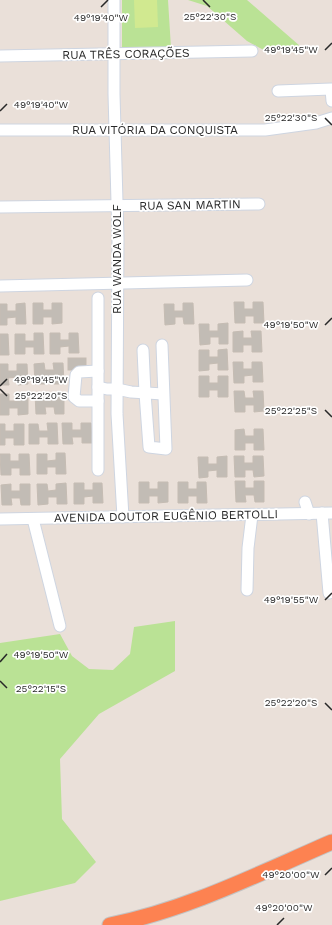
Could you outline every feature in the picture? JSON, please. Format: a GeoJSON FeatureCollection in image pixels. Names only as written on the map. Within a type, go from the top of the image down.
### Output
{"type":"FeatureCollection","features":[{"type":"Feature","properties":{"kind":"highway"},"geometry":{"type":"LineString","coordinates":[[110,925],[131,921],[177,907],[332,842]]}},
{"type":"Feature","properties":{"kind":"street","name":"RUA WANDA WOLF"},"geometry":{"type":"LineString","coordinates":[[114,0],[114,94],[118,283],[117,414],[123,517]]}},
{"type":"Feature","properties":{"kind":"street","name":"RUA TRÊS CORAÇÕES"},"geometry":{"type":"LineString","coordinates":[[0,56],[252,51]]}},
{"type":"Feature","properties":{"kind":"street"},"geometry":{"type":"LineString","coordinates":[[278,91],[331,89],[332,101]]}},
{"type":"Feature","properties":{"kind":"street","name":"RUA VITÓRIA DA CONQUISTA"},"geometry":{"type":"LineString","coordinates":[[0,130],[265,130],[316,123],[332,118]]}},
{"type":"Feature","properties":{"kind":"street","name":"RUA SAN MARTIN"},"geometry":{"type":"LineString","coordinates":[[0,207],[259,204]]}},
{"type":"Feature","properties":{"kind":"street"},"geometry":{"type":"LineString","coordinates":[[0,286],[247,280]]}},
{"type":"Feature","properties":{"kind":"street"},"geometry":{"type":"LineString","coordinates":[[98,298],[98,470]]}},
{"type":"Feature","properties":{"kind":"street"},"geometry":{"type":"LineString","coordinates":[[144,350],[145,393],[149,446],[166,449],[162,345]]}},
{"type":"Feature","properties":{"kind":"street"},"geometry":{"type":"LineString","coordinates":[[98,371],[79,372],[76,375],[74,397],[79,401],[98,401]]}},
{"type":"Feature","properties":{"kind":"street"},"geometry":{"type":"LineString","coordinates":[[98,387],[164,394]]}},
{"type":"Feature","properties":{"kind":"street"},"geometry":{"type":"LineString","coordinates":[[305,502],[309,514]]}},
{"type":"Feature","properties":{"kind":"street"},"geometry":{"type":"LineString","coordinates":[[327,513],[329,593]]}},
{"type":"Feature","properties":{"kind":"street","name":"AVENIDA DOUTOR EUGÊNIO BERTOLLI"},"geometry":{"type":"LineString","coordinates":[[0,519],[327,513]]}},
{"type":"Feature","properties":{"kind":"street"},"geometry":{"type":"LineString","coordinates":[[247,590],[248,548],[252,515]]}},
{"type":"Feature","properties":{"kind":"street"},"geometry":{"type":"LineString","coordinates":[[33,519],[60,626]]}},
{"type":"Feature","properties":{"kind":"green space"},"geometry":{"type":"Polygon","coordinates":[[[122,0],[168,0],[171,48],[122,50],[122,0]]]}},
{"type":"Feature","properties":{"kind":"green space"},"geometry":{"type":"Polygon","coordinates":[[[134,0],[157,0],[158,27],[135,28],[134,0]]]}},
{"type":"Feature","properties":{"kind":"green space"},"geometry":{"type":"Polygon","coordinates":[[[188,0],[247,0],[300,46],[269,53],[247,41],[207,6],[188,0]]]}},
{"type":"Feature","properties":{"kind":"green space"},"geometry":{"type":"Polygon","coordinates":[[[175,621],[175,671],[99,714],[60,759],[62,819],[96,862],[75,883],[0,901],[0,643],[60,634],[72,656],[89,669],[113,670],[130,654],[134,627],[175,621]]]}},
{"type":"Feature","properties":{"kind":"building"},"geometry":{"type":"Polygon","coordinates":[[[234,302],[244,302],[244,309],[253,309],[253,302],[263,302],[264,323],[254,323],[254,316],[245,316],[245,323],[235,323],[234,302]]]}},
{"type":"Feature","properties":{"kind":"building"},"geometry":{"type":"Polygon","coordinates":[[[25,303],[26,324],[16,324],[16,317],[7,318],[7,325],[0,325],[0,304],[7,304],[7,311],[16,311],[16,304],[25,303]]]}},
{"type":"Feature","properties":{"kind":"building"},"geometry":{"type":"Polygon","coordinates":[[[33,303],[43,303],[43,310],[52,310],[52,303],[62,303],[62,323],[52,324],[52,317],[43,317],[43,324],[33,324],[33,303]]]}},
{"type":"Feature","properties":{"kind":"building"},"geometry":{"type":"Polygon","coordinates":[[[183,303],[193,303],[194,324],[184,324],[183,317],[175,317],[175,324],[165,325],[164,304],[174,304],[174,311],[183,311],[183,303]]]}},
{"type":"Feature","properties":{"kind":"building"},"geometry":{"type":"Polygon","coordinates":[[[228,323],[228,344],[219,344],[219,337],[210,337],[210,344],[200,345],[199,324],[209,324],[209,331],[218,331],[218,324],[228,323]]]}},
{"type":"Feature","properties":{"kind":"building"},"geometry":{"type":"Polygon","coordinates":[[[243,331],[243,338],[252,338],[251,331],[261,331],[262,352],[252,352],[252,345],[243,345],[243,352],[233,352],[233,332],[243,331]]]}},
{"type":"Feature","properties":{"kind":"building"},"geometry":{"type":"Polygon","coordinates":[[[34,333],[43,333],[44,354],[34,354],[34,347],[25,347],[25,354],[15,354],[15,334],[25,334],[25,341],[34,341],[34,333]]]}},
{"type":"Feature","properties":{"kind":"building"},"geometry":{"type":"Polygon","coordinates":[[[50,333],[60,333],[60,340],[69,340],[69,333],[78,333],[79,353],[69,353],[69,346],[60,347],[60,354],[50,354],[50,333]]]}},
{"type":"Feature","properties":{"kind":"building"},"geometry":{"type":"Polygon","coordinates":[[[0,334],[8,334],[9,355],[0,355],[0,334]]]}},
{"type":"Feature","properties":{"kind":"building"},"geometry":{"type":"Polygon","coordinates":[[[227,349],[228,370],[218,370],[218,363],[209,364],[209,370],[199,371],[199,350],[209,350],[209,357],[218,357],[218,350],[227,349]]]}},
{"type":"Feature","properties":{"kind":"building"},"geometry":{"type":"Polygon","coordinates":[[[68,358],[86,358],[86,370],[68,370],[68,358]]]}},
{"type":"Feature","properties":{"kind":"building"},"geometry":{"type":"Polygon","coordinates":[[[233,362],[243,362],[243,369],[252,369],[252,362],[262,362],[263,382],[253,382],[253,375],[244,376],[244,383],[234,383],[233,362]]]}},
{"type":"Feature","properties":{"kind":"building"},"geometry":{"type":"Polygon","coordinates":[[[44,363],[45,370],[54,370],[53,363],[63,363],[64,384],[54,384],[54,377],[45,377],[45,384],[35,384],[34,364],[44,363]]]}},
{"type":"Feature","properties":{"kind":"building"},"geometry":{"type":"Polygon","coordinates":[[[0,364],[8,364],[8,371],[17,371],[17,364],[27,364],[28,384],[18,385],[17,377],[8,378],[9,385],[0,385],[0,364]]]}},
{"type":"Feature","properties":{"kind":"building"},"geometry":{"type":"Polygon","coordinates":[[[199,376],[209,376],[209,383],[218,383],[218,376],[228,376],[228,397],[218,397],[218,390],[209,390],[209,397],[199,397],[199,376]]]}},
{"type":"Feature","properties":{"kind":"building"},"geometry":{"type":"Polygon","coordinates":[[[234,391],[244,391],[245,398],[254,398],[253,391],[263,391],[264,411],[254,412],[254,405],[245,405],[245,412],[235,412],[234,391]]]}},
{"type":"Feature","properties":{"kind":"building"},"geometry":{"type":"Polygon","coordinates":[[[45,393],[45,400],[54,400],[54,393],[64,393],[64,414],[55,414],[54,407],[45,407],[46,414],[36,414],[35,394],[45,393]]]}},
{"type":"Feature","properties":{"kind":"building"},"geometry":{"type":"Polygon","coordinates":[[[0,394],[9,394],[9,401],[18,401],[18,394],[28,394],[28,414],[18,415],[18,408],[9,408],[9,415],[0,415],[0,394]]]}},
{"type":"Feature","properties":{"kind":"building"},"geometry":{"type":"Polygon","coordinates":[[[47,423],[57,423],[58,444],[48,444],[48,437],[39,437],[39,444],[29,444],[29,424],[38,424],[39,431],[48,431],[47,423]]]}},
{"type":"Feature","properties":{"kind":"building"},"geometry":{"type":"Polygon","coordinates":[[[62,423],[72,423],[72,430],[81,430],[81,423],[91,423],[92,443],[82,443],[82,437],[72,437],[73,444],[63,444],[62,423]]]}},
{"type":"Feature","properties":{"kind":"building"},"geometry":{"type":"Polygon","coordinates":[[[0,424],[5,424],[5,431],[14,431],[14,424],[24,424],[24,445],[14,445],[14,438],[5,438],[5,445],[0,445],[0,424]]]}},
{"type":"Feature","properties":{"kind":"building"},"geometry":{"type":"Polygon","coordinates":[[[244,429],[245,436],[254,436],[254,429],[263,429],[264,450],[254,450],[254,443],[245,443],[245,450],[235,450],[235,430],[244,429]]]}},
{"type":"Feature","properties":{"kind":"building"},"geometry":{"type":"Polygon","coordinates":[[[56,453],[65,453],[66,474],[56,474],[56,467],[47,467],[47,474],[37,474],[37,454],[47,454],[47,461],[56,460],[56,453]]]}},
{"type":"Feature","properties":{"kind":"building"},"geometry":{"type":"Polygon","coordinates":[[[0,454],[10,454],[10,461],[19,461],[19,454],[29,454],[30,475],[20,475],[20,468],[11,468],[11,475],[1,475],[0,454]]]}},
{"type":"Feature","properties":{"kind":"building"},"geometry":{"type":"Polygon","coordinates":[[[227,456],[227,477],[217,477],[217,470],[208,471],[208,477],[199,478],[198,457],[208,457],[208,464],[217,464],[217,457],[227,456]]]}},
{"type":"Feature","properties":{"kind":"building"},"geometry":{"type":"Polygon","coordinates":[[[234,456],[244,456],[244,463],[253,463],[253,456],[263,456],[264,476],[254,477],[253,470],[245,470],[245,477],[235,477],[234,456]]]}},
{"type":"Feature","properties":{"kind":"building"},"geometry":{"type":"Polygon","coordinates":[[[235,481],[245,481],[245,488],[254,488],[254,481],[264,481],[264,502],[255,502],[254,495],[245,495],[246,502],[236,502],[235,481]]]}},
{"type":"Feature","properties":{"kind":"building"},"geometry":{"type":"Polygon","coordinates":[[[139,482],[149,482],[149,489],[158,489],[158,482],[168,482],[168,502],[158,503],[158,496],[149,496],[149,503],[139,503],[139,482]]]}},
{"type":"Feature","properties":{"kind":"building"},"geometry":{"type":"Polygon","coordinates":[[[178,482],[188,482],[188,489],[197,489],[197,482],[206,482],[207,503],[197,503],[197,496],[188,496],[188,503],[178,503],[178,482]]]}},
{"type":"Feature","properties":{"kind":"building"},"geometry":{"type":"Polygon","coordinates":[[[66,483],[67,504],[57,504],[57,497],[48,497],[48,504],[38,505],[37,484],[47,484],[48,491],[56,490],[56,484],[66,483]]]}},
{"type":"Feature","properties":{"kind":"building"},"geometry":{"type":"Polygon","coordinates":[[[74,483],[84,483],[84,490],[93,490],[93,483],[102,483],[103,503],[93,503],[93,496],[84,497],[84,504],[74,504],[74,483]]]}},
{"type":"Feature","properties":{"kind":"building"},"geometry":{"type":"Polygon","coordinates":[[[11,484],[11,491],[20,491],[20,484],[30,484],[30,505],[21,505],[20,498],[11,498],[12,505],[2,505],[1,485],[11,484]]]}}]}
